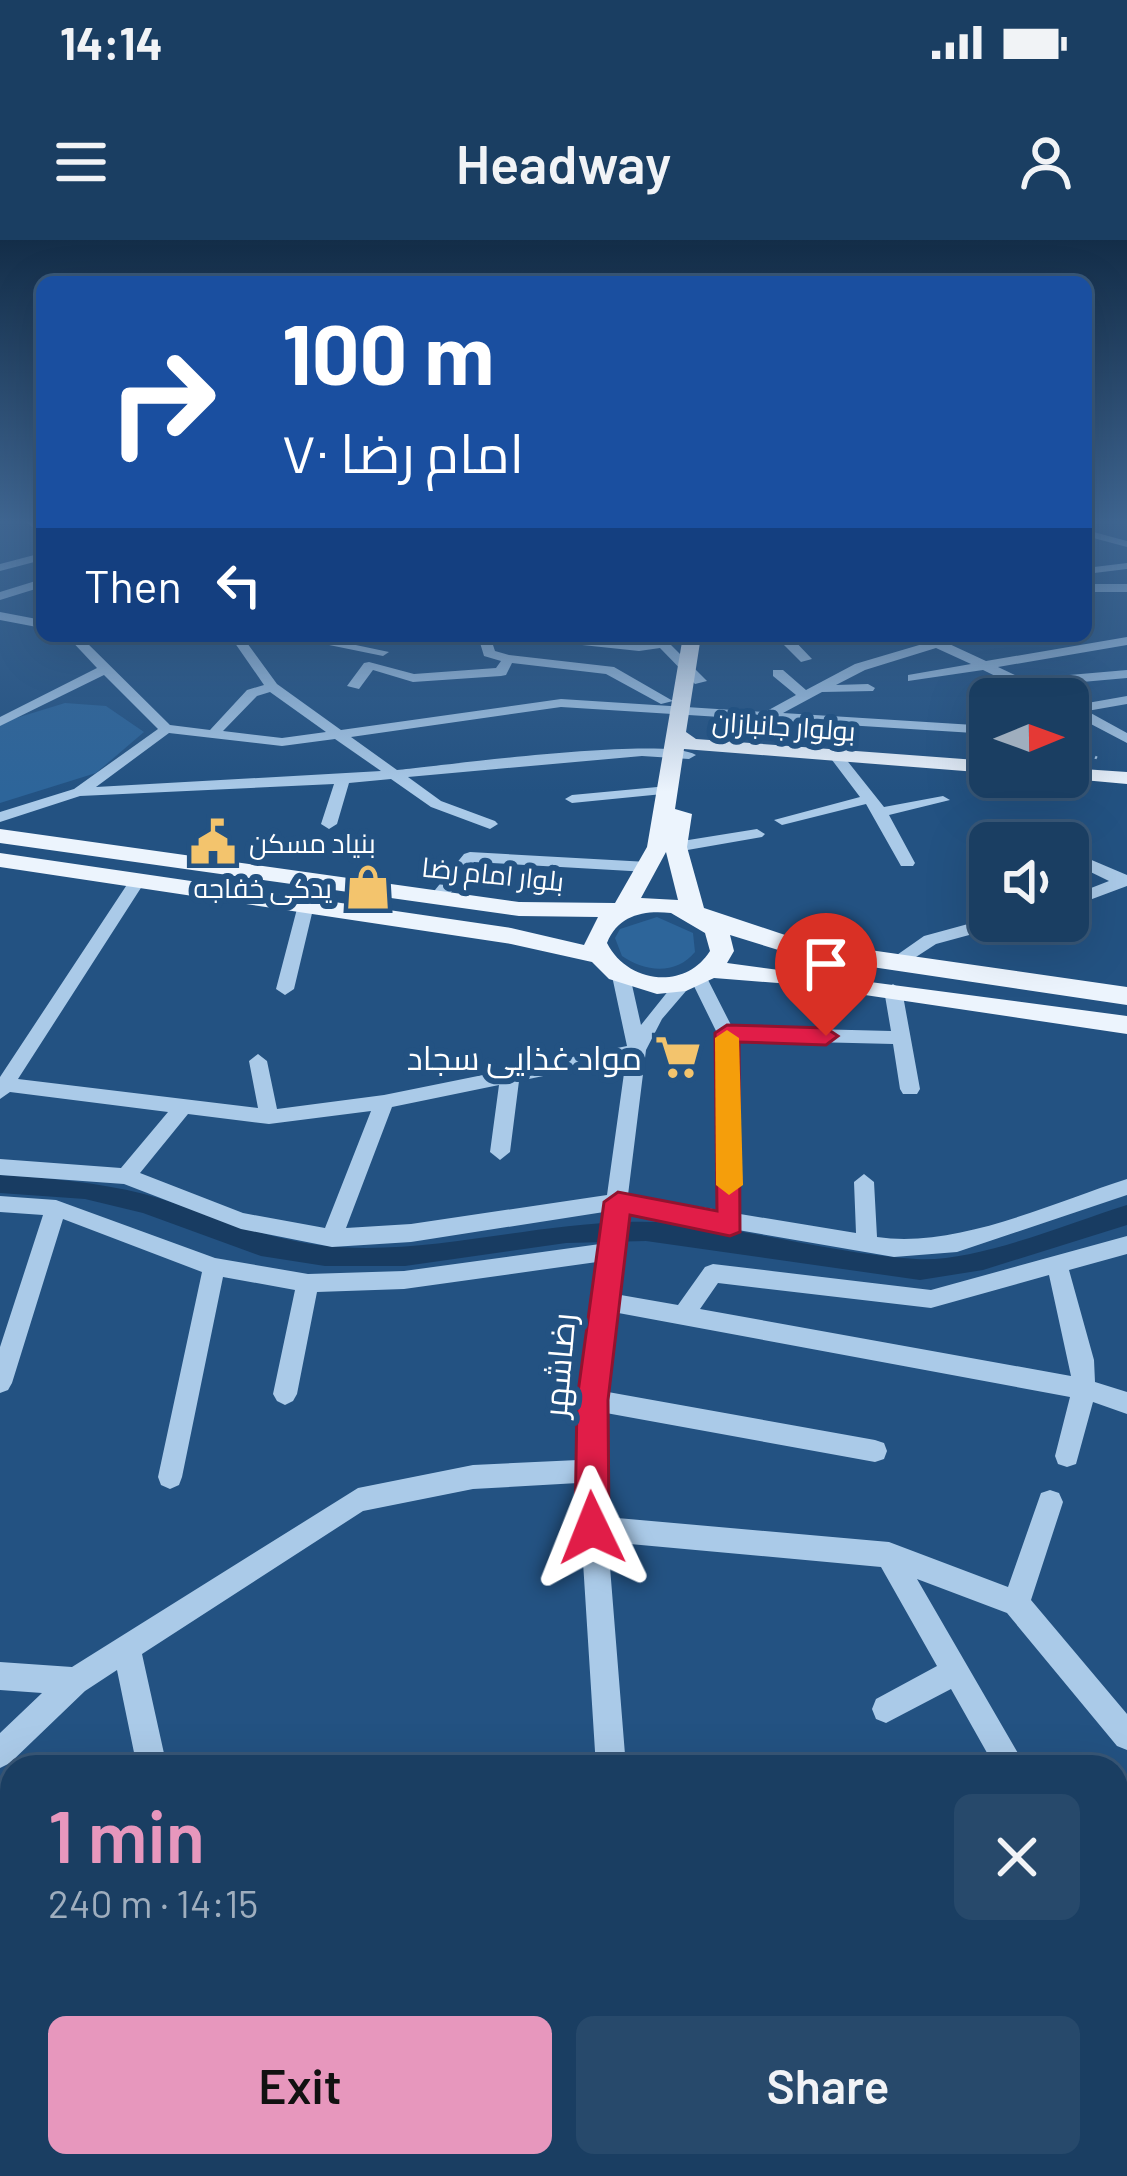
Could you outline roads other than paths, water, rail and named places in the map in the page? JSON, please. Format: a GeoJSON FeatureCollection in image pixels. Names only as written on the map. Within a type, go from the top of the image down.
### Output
{"type":"FeatureCollection","features":[{"type":"Feature","properties":{"kind":"main road"},"geometry":{"type":"LineString","coordinates":[[701,642],[661,854],[623,910],[599,930],[598,956],[621,976],[640,983],[698,977],[893,977],[1127,996]]}},
{"type":"Feature","properties":{"kind":"main road"},"geometry":{"type":"LineString","coordinates":[[686,733],[668,790],[661,854],[722,940],[719,961],[698,977]]}},
{"type":"Feature","properties":{"kind":"main road","name":"بولوار جانبازان"},"geometry":{"type":"LineString","coordinates":[[686,733],[769,734],[969,749]]}},
{"type":"Feature","properties":{"kind":"main road","name":"بولوار جانبازان"},"geometry":{"type":"LineString","coordinates":[[769,734],[836,755],[969,765]]}},
{"type":"Feature","properties":{"kind":"main road"},"geometry":{"type":"LineString","coordinates":[[1089,759],[1127,762]]}},
{"type":"Feature","properties":{"kind":"main road"},"geometry":{"type":"LineString","coordinates":[[1089,775],[1127,778]]}},
{"type":"Feature","properties":{"kind":"main road","name":"بلوار امام رضا"},"geometry":{"type":"LineString","coordinates":[[0,836],[519,909],[623,910]]}},
{"type":"Feature","properties":{"kind":"main road","name":"بلوار امام رضا"},"geometry":{"type":"LineString","coordinates":[[0,860],[511,936],[598,956]]}},
{"type":"Feature","properties":{"kind":"main road"},"geometry":{"type":"LineString","coordinates":[[623,910],[665,904],[893,977],[1127,1025]]}},
{"type":"Feature","properties":{"kind":"main road"},"geometry":{"type":"LineString","coordinates":[[511,936],[525,923],[519,909]]}},
{"type":"Feature","properties":{"kind":"main road"},"geometry":{"type":"LineString","coordinates":[[790,976],[790,960],[798,948]]}},
{"type":"Feature","properties":{"kind":"street"},"geometry":{"type":"LineString","coordinates":[[0,616],[36,622]]}},
{"type":"Feature","properties":{"kind":"street"},"geometry":{"type":"LineString","coordinates":[[0,639],[19,618]]}},
{"type":"Feature","properties":{"kind":"street"},"geometry":{"type":"LineString","coordinates":[[1092,630],[1122,642]]}},
{"type":"Feature","properties":{"kind":"street"},"geometry":{"type":"LineString","coordinates":[[79,642],[166,729]]}},
{"type":"Feature","properties":{"kind":"street"},"geometry":{"type":"LineString","coordinates":[[240,642],[272,686],[448,811],[490,824]]}},
{"type":"Feature","properties":{"kind":"street"},"geometry":{"type":"LineString","coordinates":[[315,642],[381,659],[412,678],[471,678],[501,672],[508,659]]}},
{"type":"Feature","properties":{"kind":"street"},"geometry":{"type":"LineString","coordinates":[[354,686],[381,659],[385,642]]}},
{"type":"Feature","properties":{"kind":"street"},"geometry":{"type":"LineString","coordinates":[[486,642],[489,653],[508,659],[609,670],[686,733]]}},
{"type":"Feature","properties":{"kind":"street"},"geometry":{"type":"LineString","coordinates":[[597,642],[639,646],[652,642]]}},
{"type":"Feature","properties":{"kind":"street"},"geometry":{"type":"LineString","coordinates":[[660,642],[694,675]]}},
{"type":"Feature","properties":{"kind":"street"},"geometry":{"type":"LineString","coordinates":[[789,642],[806,659]]}},
{"type":"Feature","properties":{"kind":"street"},"geometry":{"type":"LineString","coordinates":[[769,734],[811,692],[923,642]]}},
{"type":"Feature","properties":{"kind":"street"},"geometry":{"type":"LineString","coordinates":[[932,642],[1008,678]]}},
{"type":"Feature","properties":{"kind":"street"},"geometry":{"type":"LineString","coordinates":[[913,678],[1122,642]]}},
{"type":"Feature","properties":{"kind":"street"},"geometry":{"type":"LineString","coordinates":[[995,643],[1015,658]]}},
{"type":"Feature","properties":{"kind":"street"},"geometry":{"type":"LineString","coordinates":[[0,722],[104,669]]}},
{"type":"Feature","properties":{"kind":"street"},"geometry":{"type":"LineString","coordinates":[[778,673],[811,692],[868,688]]}},
{"type":"Feature","properties":{"kind":"street"},"geometry":{"type":"LineString","coordinates":[[1080,678],[1127,674]]}},
{"type":"Feature","properties":{"kind":"street"},"geometry":{"type":"LineString","coordinates":[[215,732],[252,693],[272,686]]}},
{"type":"Feature","properties":{"kind":"street"},"geometry":{"type":"LineString","coordinates":[[1089,705],[1127,700]]}},
{"type":"Feature","properties":{"kind":"street"},"geometry":{"type":"LineString","coordinates":[[79,792],[166,729],[282,742],[462,711],[510,713],[561,703],[686,733],[969,730]]}},
{"type":"Feature","properties":{"kind":"street"},"geometry":{"type":"LineString","coordinates":[[510,713],[514,731]]}},
{"type":"Feature","properties":{"kind":"street"},"geometry":{"type":"LineString","coordinates":[[1089,718],[1127,740]]}},
{"type":"Feature","properties":{"kind":"street"},"geometry":{"type":"LineString","coordinates":[[0,817],[79,792],[343,778],[642,752],[686,733]]}},
{"type":"Feature","properties":{"kind":"street"},"geometry":{"type":"LineString","coordinates":[[836,755],[875,806],[907,862]]}},
{"type":"Feature","properties":{"kind":"street"},"geometry":{"type":"LineString","coordinates":[[329,824],[343,778]]}},
{"type":"Feature","properties":{"kind":"street"},"geometry":{"type":"LineString","coordinates":[[572,799],[668,790]]}},
{"type":"Feature","properties":{"kind":"street"},"geometry":{"type":"LineString","coordinates":[[782,820],[943,800]]}},
{"type":"Feature","properties":{"kind":"street"},"geometry":{"type":"LineString","coordinates":[[437,898],[470,857],[661,854],[757,834]]}},
{"type":"Feature","properties":{"kind":"street"},"geometry":{"type":"LineString","coordinates":[[1089,864],[1124,880]]}},
{"type":"Feature","properties":{"kind":"street"},"geometry":{"type":"LineString","coordinates":[[138,880],[2,1087],[268,1117],[385,1102],[639,1047],[656,1016],[698,977],[727,1033],[730,1225]]}},
{"type":"Feature","properties":{"kind":"street"},"geometry":{"type":"LineString","coordinates":[[1089,897],[1124,880]]}},
{"type":"Feature","properties":{"kind":"street"},"geometry":{"type":"LineString","coordinates":[[285,989],[306,905]]}},
{"type":"Feature","properties":{"kind":"street"},"geometry":{"type":"LineString","coordinates":[[910,1089],[893,977],[930,940],[969,929]]}},
{"type":"Feature","properties":{"kind":"street"},"geometry":{"type":"LineString","coordinates":[[621,976],[639,1047]]}},
{"type":"Feature","properties":{"kind":"street"},"geometry":{"type":"LineString","coordinates":[[727,1033],[901,1038]]}},
{"type":"Feature","properties":{"kind":"street","name":"رضاشهر"},"geometry":{"type":"LineString","coordinates":[[610,1755],[592,1528],[592,1400],[639,1047]]}},
{"type":"Feature","properties":{"kind":"street"},"geometry":{"type":"LineString","coordinates":[[258,1061],[268,1117]]}},
{"type":"Feature","properties":{"kind":"street"},"geometry":{"type":"LineString","coordinates":[[500,1153],[510,1077]]}},
{"type":"Feature","properties":{"kind":"street"},"geometry":{"type":"LineString","coordinates":[[332,1238],[385,1102]]}},
{"type":"Feature","properties":{"kind":"street"},"geometry":{"type":"LineString","coordinates":[[126,1176],[181,1109]]}},
{"type":"Feature","properties":{"kind":"street"},"geometry":{"type":"LineString","coordinates":[[0,1167],[126,1176],[241,1221],[332,1238],[411,1233],[618,1202],[730,1225],[867,1245],[957,1243],[1127,1187]]}},
{"type":"Feature","properties":{"kind":"street"},"geometry":{"type":"LineString","coordinates":[[864,1182],[867,1245]]}},
{"type":"Feature","properties":{"kind":"street"},"geometry":{"type":"LineString","coordinates":[[0,1204],[56,1208],[214,1267],[308,1283],[404,1280],[612,1251]]}},
{"type":"Feature","properties":{"kind":"street"},"geometry":{"type":"LineString","coordinates":[[0,1383],[56,1208]]}},
{"type":"Feature","properties":{"kind":"street"},"geometry":{"type":"LineString","coordinates":[[685,1313],[713,1273],[931,1299],[1058,1268],[1127,1245]]}},
{"type":"Feature","properties":{"kind":"street"},"geometry":{"type":"LineString","coordinates":[[170,1478],[214,1267]]}},
{"type":"Feature","properties":{"kind":"street"},"geometry":{"type":"LineString","coordinates":[[1058,1268],[1084,1389],[1066,1456]]}},
{"type":"Feature","properties":{"kind":"street"},"geometry":{"type":"LineString","coordinates":[[285,1394],[308,1283]]}},
{"type":"Feature","properties":{"kind":"street"},"geometry":{"type":"LineString","coordinates":[[602,1300],[1084,1389],[1127,1403]]}},
{"type":"Feature","properties":{"kind":"street"},"geometry":{"type":"LineString","coordinates":[[592,1400],[875,1451]]}},
{"type":"Feature","properties":{"kind":"street"},"geometry":{"type":"LineString","coordinates":[[0,1753],[76,1681],[358,1500],[473,1477],[590,1471]]}},
{"type":"Feature","properties":{"kind":"street"},"geometry":{"type":"LineString","coordinates":[[1016,1603],[1050,1502]]}},
{"type":"Feature","properties":{"kind":"street"},"geometry":{"type":"LineString","coordinates":[[592,1528],[890,1555],[1016,1603],[1127,1736]]}},
{"type":"Feature","properties":{"kind":"street"},"geometry":{"type":"LineString","coordinates":[[890,1555],[1005,1755]]}},
{"type":"Feature","properties":{"kind":"street"},"geometry":{"type":"LineString","coordinates":[[127,1651],[149,1755]]}},
{"type":"Feature","properties":{"kind":"street"},"geometry":{"type":"LineString","coordinates":[[886,1709],[954,1672]]}},
{"type":"Feature","properties":{"kind":"street"},"geometry":{"type":"LineString","coordinates":[[0,1676],[76,1681]]}},
{"type":"Feature","properties":{"kind":"waterway"},"geometry":{"type":"LineString","coordinates":[[0,1184],[85,1190],[146,1204],[261,1246],[325,1256],[405,1256],[566,1233],[646,1231],[920,1270],[983,1260],[1127,1215]]}},
{"type":"Feature","properties":{"kind":"place","name":"بنیاد مسکن"},"geometry":{"type":"Point","coordinates":[213,842]}},
{"type":"Feature","properties":{"kind":"place","name":"یدکی خفاجه"},"geometry":{"type":"Point","coordinates":[368,887]}},
{"type":"Feature","properties":{"kind":"place","name":"مواد غذایی سجاد"},"geometry":{"type":"Point","coordinates":[678,1057]}}]}
